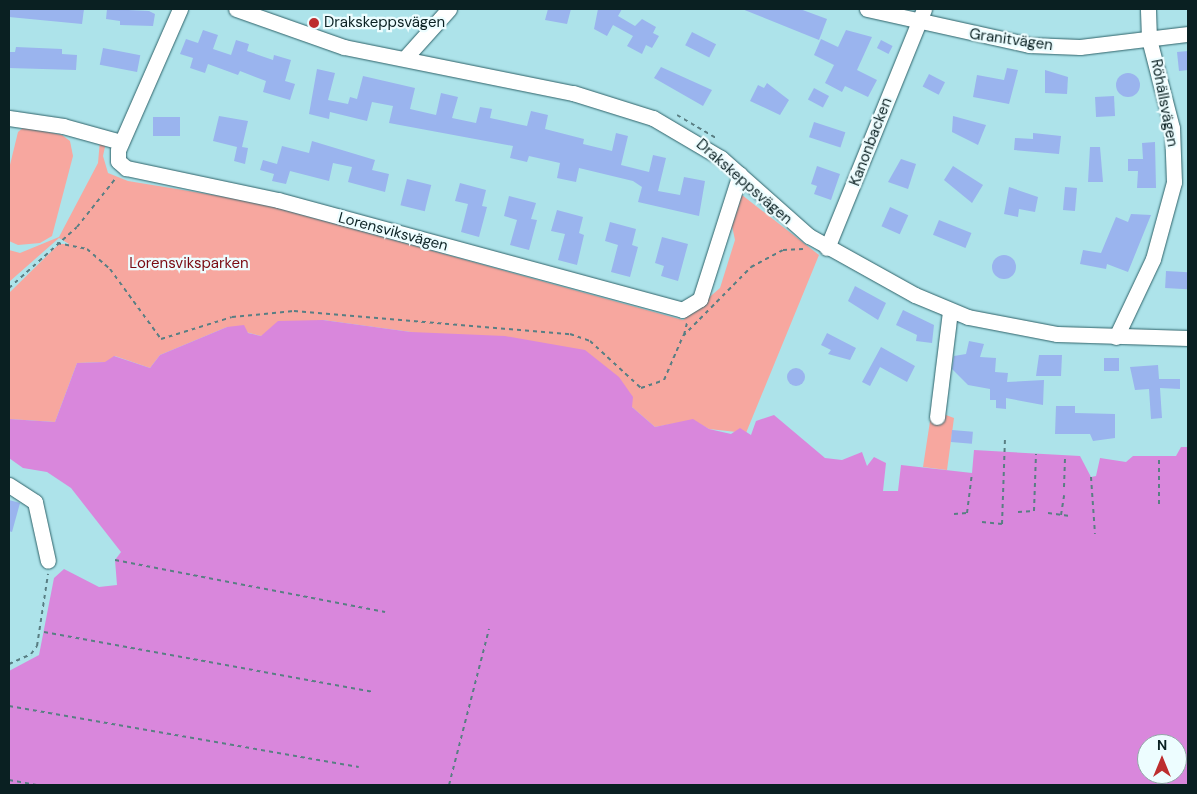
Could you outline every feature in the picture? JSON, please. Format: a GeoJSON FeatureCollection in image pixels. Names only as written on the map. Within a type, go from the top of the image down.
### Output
{"type":"FeatureCollection","features":[{"type":"Feature","properties":{"kind":"street"},"geometry":{"type":"LineString","coordinates":[[126,168],[118,161],[121,142],[180,9]]}},
{"type":"Feature","properties":{"kind":"street","name":"Drakskeppsvägen"},"geometry":{"type":"LineString","coordinates":[[236,9],[307,37],[573,93],[634,110],[686,133],[740,174],[790,223],[827,248],[950,311],[1020,330],[1116,337],[1188,338]]}},
{"type":"Feature","properties":{"kind":"street"},"geometry":{"type":"LineString","coordinates":[[405,58],[449,9]]}},
{"type":"Feature","properties":{"kind":"street","name":"Granitvägen"},"geometry":{"type":"LineString","coordinates":[[867,9],[922,25],[1029,45],[1080,47],[1188,34]]}},
{"type":"Feature","properties":{"kind":"street","name":"Kanonbacken"},"geometry":{"type":"LineString","coordinates":[[827,248],[846,211],[875,121],[922,25],[924,9]]}},
{"type":"Feature","properties":{"kind":"street","name":"Röhällsvägen"},"geometry":{"type":"LineString","coordinates":[[1116,337],[1158,246],[1174,182],[1172,128],[1149,39],[1148,9]]}},
{"type":"Feature","properties":{"kind":"street"},"geometry":{"type":"LineString","coordinates":[[9,118],[63,126],[121,142]]}},
{"type":"Feature","properties":{"kind":"street","name":"Lorensviksvägen"},"geometry":{"type":"LineString","coordinates":[[126,168],[278,200],[682,310],[700,298],[740,174]]}},
{"type":"Feature","properties":{"kind":"street"},"geometry":{"type":"LineString","coordinates":[[937,417],[950,311]]}},
{"type":"Feature","properties":{"kind":"street"},"geometry":{"type":"LineString","coordinates":[[9,485],[35,502],[48,562]]}},
{"type":"Feature","properties":{"kind":"path"},"geometry":{"type":"LineString","coordinates":[[9,288],[57,243],[78,227],[126,168]]}},
{"type":"Feature","properties":{"kind":"path"},"geometry":{"type":"LineString","coordinates":[[57,243],[87,248],[110,269],[161,339],[232,317],[294,311],[551,332],[590,341],[641,388],[664,380],[683,336],[751,267],[782,250],[827,248]]}},
{"type":"Feature","properties":{"kind":"path"},"geometry":{"type":"LineString","coordinates":[[982,522],[1002,524],[1005,439]]}},
{"type":"Feature","properties":{"kind":"path"},"geometry":{"type":"LineString","coordinates":[[1018,512],[1034,511],[1036,454]]}},
{"type":"Feature","properties":{"kind":"path"},"geometry":{"type":"LineString","coordinates":[[1064,487],[1065,455]]}},
{"type":"Feature","properties":{"kind":"path"},"geometry":{"type":"LineString","coordinates":[[1159,456],[1159,504]]}},
{"type":"Feature","properties":{"kind":"path"},"geometry":{"type":"LineString","coordinates":[[954,514],[967,514],[972,473]]}},
{"type":"Feature","properties":{"kind":"path"},"geometry":{"type":"LineString","coordinates":[[1091,477],[1095,534]]}},
{"type":"Feature","properties":{"kind":"path"},"geometry":{"type":"LineString","coordinates":[[1061,515],[1064,495]]}},
{"type":"Feature","properties":{"kind":"path"},"geometry":{"type":"LineString","coordinates":[[1048,513],[1070,516]]}},
{"type":"Feature","properties":{"kind":"path"},"geometry":{"type":"LineString","coordinates":[[115,560],[385,612]]}},
{"type":"Feature","properties":{"kind":"path"},"geometry":{"type":"LineString","coordinates":[[9,664],[31,654],[37,646],[48,562]]}},
{"type":"Feature","properties":{"kind":"path"},"geometry":{"type":"LineString","coordinates":[[449,785],[488,629]]}},
{"type":"Feature","properties":{"kind":"path"},"geometry":{"type":"LineString","coordinates":[[44,632],[374,692]]}},
{"type":"Feature","properties":{"kind":"path"},"geometry":{"type":"LineString","coordinates":[[9,706],[358,767]]}},
{"type":"Feature","properties":{"kind":"path"},"geometry":{"type":"LineString","coordinates":[[9,780],[37,785]]}},
{"type":"Feature","properties":{"kind":"green space"},"geometry":{"type":"Polygon","coordinates":[[[24,127],[62,135],[70,141],[73,156],[52,236],[40,243],[18,245],[9,241],[9,169],[18,132],[24,127]]]}},
{"type":"Feature","properties":{"kind":"green space","name":"Lorensviksparken"},"geometry":{"type":"Polygon","coordinates":[[[100,140],[106,142],[103,156],[108,173],[128,181],[256,202],[683,320],[720,288],[735,240],[732,226],[742,195],[819,255],[746,433],[709,429],[693,420],[655,427],[632,407],[411,332],[323,320],[274,329],[261,336],[227,327],[160,355],[150,368],[115,356],[106,362],[77,363],[55,422],[9,419],[9,293],[59,244],[69,244],[59,238],[9,282],[9,250],[20,253],[59,237],[98,163],[100,140]]]}},
{"type":"Feature","properties":{"kind":"green space"},"geometry":{"type":"Polygon","coordinates":[[[947,310],[938,412],[954,418],[947,470],[923,467],[947,310]]]}},
{"type":"Feature","properties":{"kind":"shaded area"},"geometry":{"type":"Polygon","coordinates":[[[323,320],[411,332],[505,336],[585,350],[619,377],[633,397],[632,407],[655,427],[693,419],[709,429],[731,434],[740,428],[751,435],[756,421],[774,415],[825,458],[842,460],[862,452],[867,466],[874,457],[886,463],[883,491],[898,491],[901,465],[972,473],[974,450],[1080,456],[1091,477],[1096,476],[1100,458],[1126,462],[1133,456],[1176,456],[1181,447],[1188,447],[1188,785],[9,785],[9,671],[39,655],[54,578],[64,569],[99,587],[117,585],[115,560],[121,552],[71,488],[47,472],[23,468],[9,458],[9,419],[55,422],[77,363],[105,362],[114,356],[150,368],[160,355],[227,327],[244,325],[248,333],[261,336],[278,321],[323,320]]]}},
{"type":"Feature","properties":{"kind":"building"},"geometry":{"type":"Polygon","coordinates":[[[9,9],[84,9],[82,24],[9,17],[9,9]]]}},
{"type":"Feature","properties":{"kind":"building"},"geometry":{"type":"Polygon","coordinates":[[[107,9],[149,11],[155,14],[153,26],[120,25],[120,21],[106,19],[107,9]]]}},
{"type":"Feature","properties":{"kind":"building"},"geometry":{"type":"Polygon","coordinates":[[[548,9],[571,9],[567,24],[545,20],[548,9]]]}},
{"type":"Feature","properties":{"kind":"building"},"geometry":{"type":"Polygon","coordinates":[[[598,9],[622,9],[618,16],[635,26],[642,19],[656,27],[653,33],[659,36],[652,48],[646,45],[642,54],[627,46],[633,36],[613,25],[607,36],[594,29],[598,9]]]}},
{"type":"Feature","properties":{"kind":"building"},"geometry":{"type":"Polygon","coordinates":[[[742,9],[800,9],[827,19],[819,40],[742,9]]]}},
{"type":"Feature","properties":{"kind":"building"},"geometry":{"type":"Polygon","coordinates":[[[203,30],[218,35],[213,49],[231,55],[236,40],[249,44],[247,51],[273,60],[274,55],[291,60],[285,81],[295,84],[290,100],[263,92],[266,81],[240,71],[238,75],[208,64],[205,73],[190,68],[193,58],[180,54],[186,39],[198,43],[203,30]]]}},
{"type":"Feature","properties":{"kind":"building"},"geometry":{"type":"Polygon","coordinates":[[[846,30],[872,37],[857,70],[877,80],[868,97],[845,86],[842,92],[825,83],[834,65],[814,55],[821,39],[838,47],[846,30]]]}},
{"type":"Feature","properties":{"kind":"building"},"geometry":{"type":"Polygon","coordinates":[[[692,32],[716,44],[709,58],[685,45],[692,32]]]}},
{"type":"Feature","properties":{"kind":"building"},"geometry":{"type":"Polygon","coordinates":[[[881,40],[893,46],[888,54],[877,48],[881,40]]]}},
{"type":"Feature","properties":{"kind":"building"},"geometry":{"type":"Polygon","coordinates":[[[16,47],[62,49],[62,54],[77,55],[76,70],[9,68],[9,52],[15,52],[16,47]]]}},
{"type":"Feature","properties":{"kind":"building"},"geometry":{"type":"Polygon","coordinates":[[[103,48],[140,55],[137,72],[100,65],[103,48]]]}},
{"type":"Feature","properties":{"kind":"building"},"geometry":{"type":"Polygon","coordinates":[[[1188,51],[1188,70],[1179,71],[1177,52],[1188,51]]]}},
{"type":"Feature","properties":{"kind":"building"},"geometry":{"type":"Polygon","coordinates":[[[661,67],[712,90],[703,106],[654,78],[661,67]]]}},
{"type":"Feature","properties":{"kind":"building"},"geometry":{"type":"Polygon","coordinates":[[[1007,68],[1018,70],[1009,104],[973,97],[977,75],[1004,80],[1007,68]]]}},
{"type":"Feature","properties":{"kind":"building"},"geometry":{"type":"Polygon","coordinates":[[[317,69],[335,73],[328,100],[348,104],[350,97],[357,99],[363,76],[415,88],[410,109],[436,115],[441,93],[458,97],[452,118],[476,123],[480,107],[492,109],[490,118],[527,126],[531,111],[548,115],[545,129],[584,139],[583,144],[612,151],[616,133],[628,136],[621,165],[649,172],[653,155],[666,158],[658,191],[680,195],[684,177],[705,181],[699,216],[638,202],[642,187],[633,181],[579,168],[576,182],[557,178],[560,163],[529,156],[527,162],[510,158],[513,146],[389,123],[393,106],[372,102],[367,121],[330,112],[329,119],[309,114],[317,69]]]}},
{"type":"Feature","properties":{"kind":"building"},"geometry":{"type":"Polygon","coordinates":[[[1045,70],[1068,77],[1067,94],[1045,93],[1045,70]]]}},
{"type":"Feature","properties":{"kind":"building"},"geometry":{"type":"Polygon","coordinates":[[[1128,73],[1136,77],[1140,85],[1136,93],[1128,97],[1120,93],[1116,85],[1120,77],[1128,73]]]}},
{"type":"Feature","properties":{"kind":"building"},"geometry":{"type":"Polygon","coordinates":[[[929,74],[945,82],[939,95],[923,86],[929,74]]]}},
{"type":"Feature","properties":{"kind":"building"},"geometry":{"type":"Polygon","coordinates":[[[767,83],[789,100],[780,115],[750,101],[758,85],[764,88],[767,83]]]}},
{"type":"Feature","properties":{"kind":"building"},"geometry":{"type":"Polygon","coordinates":[[[814,88],[829,96],[823,107],[808,99],[814,88]]]}},
{"type":"Feature","properties":{"kind":"building"},"geometry":{"type":"Polygon","coordinates":[[[1114,96],[1115,116],[1096,117],[1095,97],[1114,96]]]}},
{"type":"Feature","properties":{"kind":"building"},"geometry":{"type":"Polygon","coordinates":[[[219,116],[248,121],[242,147],[248,148],[245,164],[234,161],[237,147],[213,141],[219,116]]]}},
{"type":"Feature","properties":{"kind":"building"},"geometry":{"type":"Polygon","coordinates":[[[953,116],[986,125],[978,145],[952,132],[953,116]]]}},
{"type":"Feature","properties":{"kind":"building"},"geometry":{"type":"Polygon","coordinates":[[[153,117],[180,117],[180,136],[153,136],[153,117]]]}},
{"type":"Feature","properties":{"kind":"building"},"geometry":{"type":"Polygon","coordinates":[[[814,122],[845,132],[840,147],[809,137],[814,122]]]}},
{"type":"Feature","properties":{"kind":"building"},"geometry":{"type":"Polygon","coordinates":[[[1033,133],[1061,136],[1059,154],[1014,150],[1015,138],[1033,139],[1033,133]]]}},
{"type":"Feature","properties":{"kind":"building"},"geometry":{"type":"Polygon","coordinates":[[[312,141],[375,160],[372,170],[389,174],[385,192],[348,182],[352,167],[333,163],[329,181],[290,171],[286,184],[272,181],[274,174],[260,170],[263,160],[277,164],[282,146],[309,153],[312,141]]]}},
{"type":"Feature","properties":{"kind":"building"},"geometry":{"type":"Polygon","coordinates":[[[1155,142],[1156,188],[1137,188],[1138,171],[1128,171],[1128,159],[1143,159],[1142,143],[1155,142]]]}},
{"type":"Feature","properties":{"kind":"building"},"geometry":{"type":"Polygon","coordinates":[[[1090,147],[1100,147],[1103,182],[1088,182],[1090,147]]]}},
{"type":"Feature","properties":{"kind":"building"},"geometry":{"type":"Polygon","coordinates":[[[901,159],[916,164],[908,189],[888,182],[901,159]]]}},
{"type":"Feature","properties":{"kind":"building"},"geometry":{"type":"Polygon","coordinates":[[[817,166],[840,174],[831,200],[814,194],[817,186],[811,184],[817,166]]]}},
{"type":"Feature","properties":{"kind":"building"},"geometry":{"type":"Polygon","coordinates":[[[953,166],[983,185],[972,203],[944,180],[953,166]]]}},
{"type":"Feature","properties":{"kind":"building"},"geometry":{"type":"Polygon","coordinates":[[[407,179],[431,185],[425,211],[400,205],[407,179]]]}},
{"type":"Feature","properties":{"kind":"building"},"geometry":{"type":"Polygon","coordinates":[[[460,183],[486,190],[482,206],[487,207],[479,237],[461,232],[468,204],[455,201],[460,183]]]}},
{"type":"Feature","properties":{"kind":"building"},"geometry":{"type":"Polygon","coordinates":[[[1009,187],[1038,197],[1035,212],[1019,209],[1018,217],[1004,214],[1009,187]]]}},
{"type":"Feature","properties":{"kind":"building"},"geometry":{"type":"Polygon","coordinates":[[[1065,187],[1077,188],[1075,211],[1063,210],[1065,187]]]}},
{"type":"Feature","properties":{"kind":"building"},"geometry":{"type":"Polygon","coordinates":[[[509,196],[536,203],[531,219],[537,220],[529,250],[510,245],[517,220],[504,216],[509,196]]]}},
{"type":"Feature","properties":{"kind":"building"},"geometry":{"type":"Polygon","coordinates":[[[890,207],[908,215],[900,234],[881,226],[890,207]]]}},
{"type":"Feature","properties":{"kind":"building"},"geometry":{"type":"Polygon","coordinates":[[[557,210],[583,217],[579,233],[584,235],[577,265],[558,260],[565,234],[551,231],[557,210]]]}},
{"type":"Feature","properties":{"kind":"building"},"geometry":{"type":"Polygon","coordinates":[[[1131,214],[1151,215],[1128,272],[1107,264],[1106,269],[1080,264],[1083,250],[1101,253],[1116,217],[1128,222],[1131,214]]]}},
{"type":"Feature","properties":{"kind":"building"},"geometry":{"type":"Polygon","coordinates":[[[939,220],[971,233],[965,248],[933,235],[939,220]]]}},
{"type":"Feature","properties":{"kind":"building"},"geometry":{"type":"Polygon","coordinates":[[[610,222],[636,229],[632,245],[638,247],[630,277],[611,272],[618,245],[605,241],[610,222]]]}},
{"type":"Feature","properties":{"kind":"building"},"geometry":{"type":"Polygon","coordinates":[[[662,237],[688,244],[678,281],[661,276],[664,266],[655,263],[662,237]]]}},
{"type":"Feature","properties":{"kind":"building"},"geometry":{"type":"Polygon","coordinates":[[[1004,255],[1012,259],[1016,267],[1012,275],[1004,279],[996,275],[992,267],[996,259],[1004,255]]]}},
{"type":"Feature","properties":{"kind":"building"},"geometry":{"type":"Polygon","coordinates":[[[1166,271],[1188,272],[1187,289],[1165,288],[1166,271]]]}},
{"type":"Feature","properties":{"kind":"building"},"geometry":{"type":"Polygon","coordinates":[[[855,286],[886,303],[878,320],[848,301],[855,286]]]}},
{"type":"Feature","properties":{"kind":"building"},"geometry":{"type":"Polygon","coordinates":[[[903,310],[934,325],[932,343],[916,341],[917,335],[896,325],[903,310]]]}},
{"type":"Feature","properties":{"kind":"building"},"geometry":{"type":"Polygon","coordinates":[[[827,333],[856,348],[850,360],[828,354],[831,350],[821,345],[827,333]]]}},
{"type":"Feature","properties":{"kind":"building"},"geometry":{"type":"Polygon","coordinates":[[[969,341],[984,344],[980,357],[996,358],[995,372],[1008,373],[1007,382],[1044,380],[1043,405],[1006,398],[1006,409],[996,408],[996,400],[990,400],[990,389],[968,385],[952,369],[954,356],[966,354],[969,341]]]}},
{"type":"Feature","properties":{"kind":"building"},"geometry":{"type":"Polygon","coordinates":[[[881,347],[915,366],[907,382],[880,367],[870,386],[862,382],[881,347]]]}},
{"type":"Feature","properties":{"kind":"building"},"geometry":{"type":"Polygon","coordinates":[[[1039,355],[1062,355],[1061,376],[1036,376],[1039,355]]]}},
{"type":"Feature","properties":{"kind":"building"},"geometry":{"type":"Polygon","coordinates":[[[1104,358],[1119,358],[1119,371],[1104,371],[1104,358]]]}},
{"type":"Feature","properties":{"kind":"building"},"geometry":{"type":"Polygon","coordinates":[[[1158,365],[1159,379],[1180,379],[1180,389],[1160,388],[1162,418],[1151,419],[1149,389],[1135,390],[1130,367],[1158,365]]]}},
{"type":"Feature","properties":{"kind":"building"},"geometry":{"type":"Polygon","coordinates":[[[796,368],[802,371],[805,377],[802,383],[796,386],[790,383],[787,377],[790,371],[796,368]]]}},
{"type":"Feature","properties":{"kind":"building"},"geometry":{"type":"Polygon","coordinates":[[[1056,406],[1075,406],[1075,413],[1115,414],[1115,438],[1093,441],[1090,434],[1055,434],[1056,406]]]}},
{"type":"Feature","properties":{"kind":"building"},"geometry":{"type":"Polygon","coordinates":[[[952,430],[973,432],[972,444],[951,442],[952,430]]]}},
{"type":"Feature","properties":{"kind":"building"},"geometry":{"type":"Polygon","coordinates":[[[9,500],[20,503],[12,532],[9,531],[9,500]]]}},
{"type":"Feature","properties":{"kind":"place","name":"Drakskeppsvägen"},"geometry":{"type":"Point","coordinates":[314,23]}}]}
